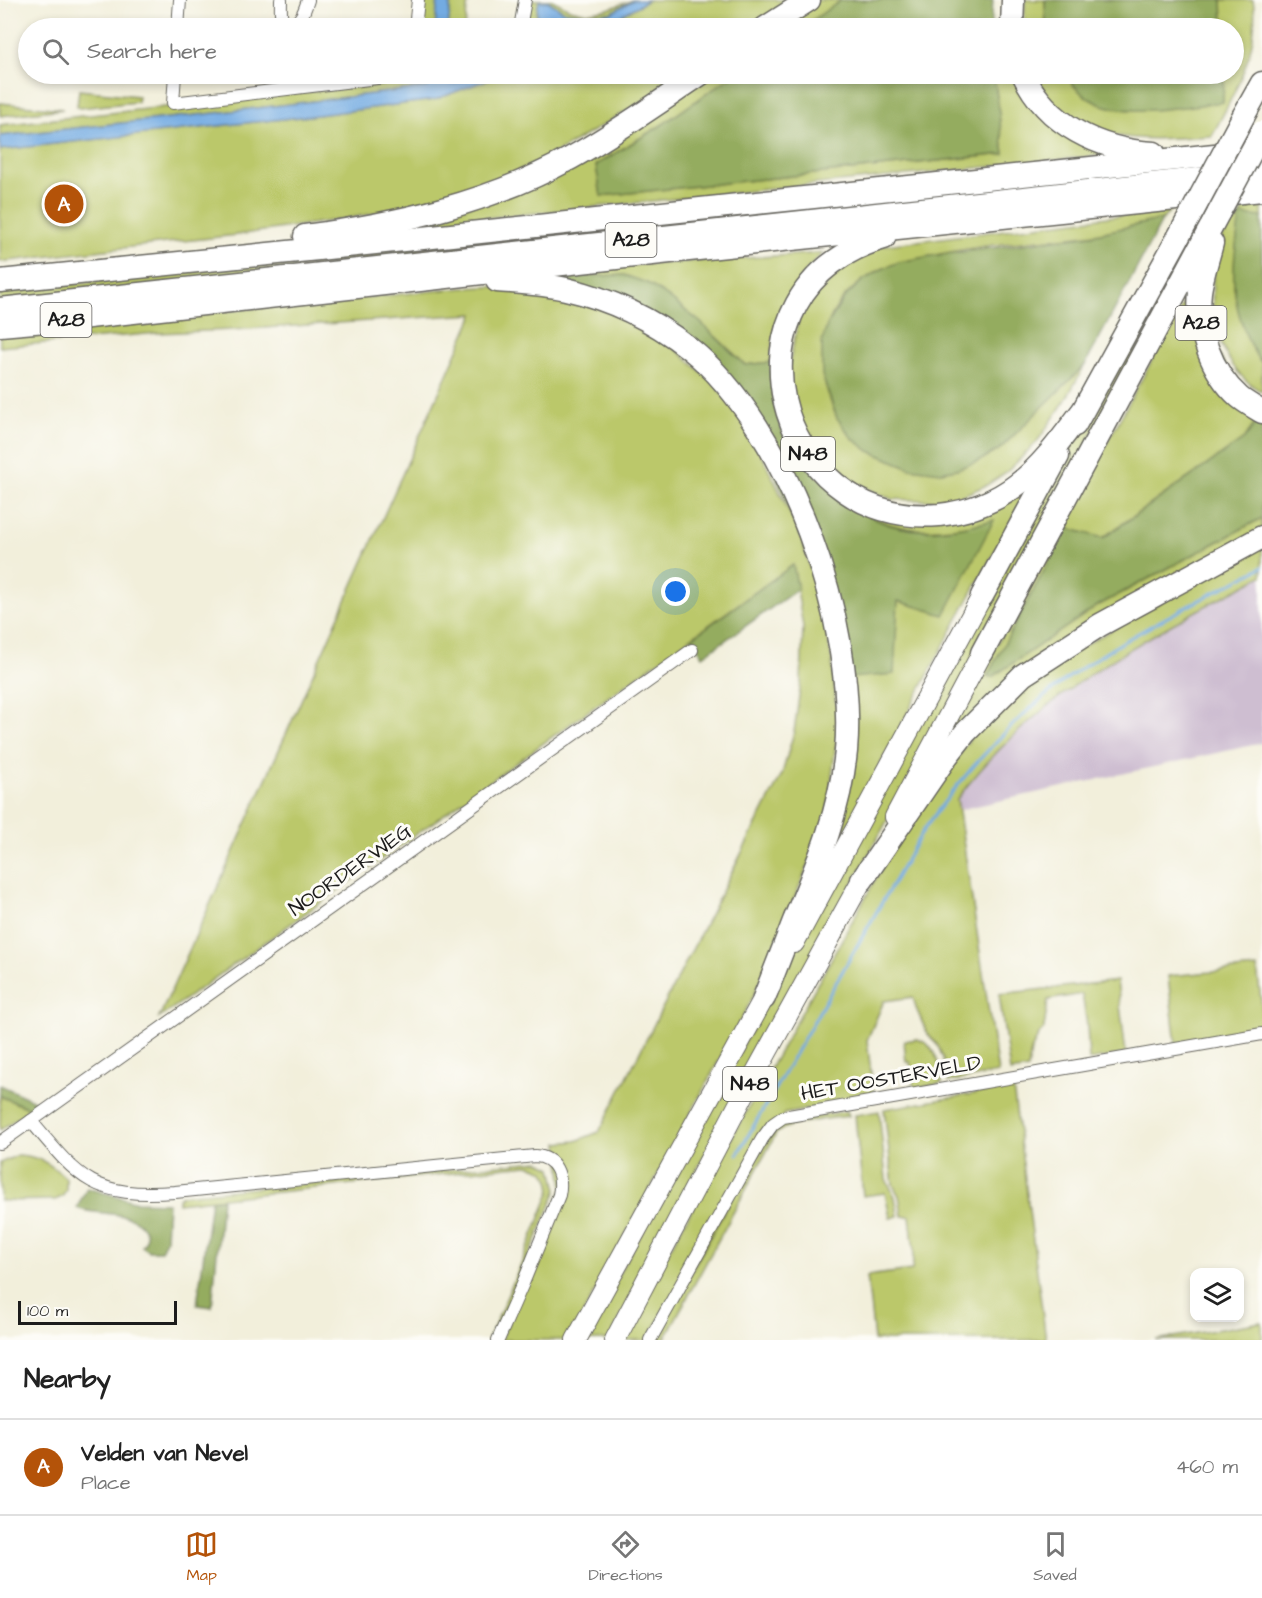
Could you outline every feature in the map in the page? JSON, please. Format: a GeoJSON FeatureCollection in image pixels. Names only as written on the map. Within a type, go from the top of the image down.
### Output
{"type":"FeatureCollection","features":[{"type":"Feature","properties":{"kind":"highway"},"geometry":{"type":"LineString","coordinates":[[781,18],[809,0]]}},
{"type":"Feature","properties":{"kind":"highway"},"geometry":{"type":"LineString","coordinates":[[1012,18],[1013,0]]}},
{"type":"Feature","properties":{"kind":"highway"},"geometry":{"type":"LineString","coordinates":[[1253,98],[1262,64]]}},
{"type":"Feature","properties":{"kind":"highway","name":"A28"},"geometry":{"type":"LineString","coordinates":[[120,268],[229,246],[322,234],[444,210],[523,180],[570,158],[686,84]]}},
{"type":"Feature","properties":{"kind":"highway","name":"A28"},"geometry":{"type":"LineString","coordinates":[[1028,84],[1041,104],[1057,119],[1081,135],[1101,143],[1132,150],[1206,156]]}},
{"type":"Feature","properties":{"kind":"highway","name":"N48"},"geometry":{"type":"LineString","coordinates":[[576,1340],[1253,98]]}},
{"type":"Feature","properties":{"kind":"highway","name":"A28"},"geometry":{"type":"LineString","coordinates":[[1262,132],[1219,212],[1200,293],[1200,318],[1212,359],[1225,381],[1239,397],[1262,412]]}},
{"type":"Feature","properties":{"kind":"highway","name":"A28"},"geometry":{"type":"LineString","coordinates":[[0,280],[330,248],[1262,150]]}},
{"type":"Feature","properties":{"kind":"highway","name":"A28"},"geometry":{"type":"LineString","coordinates":[[0,309],[1262,172]]}},
{"type":"Feature","properties":{"kind":"highway","name":"A28"},"geometry":{"type":"LineString","coordinates":[[0,325],[1262,190]]}},
{"type":"Feature","properties":{"kind":"highway","name":"N48"},"geometry":{"type":"LineString","coordinates":[[615,1340],[744,1094],[862,880],[1219,212]]}},
{"type":"Feature","properties":{"kind":"highway","name":"N48"},"geometry":{"type":"LineString","coordinates":[[943,223],[880,239],[856,248],[833,261],[797,302],[789,318],[783,342],[780,374],[784,404],[793,428],[806,452],[823,472],[845,491],[873,506],[900,514],[924,516],[952,514],[975,508],[997,498],[1018,484],[1038,466],[1082,413]]}},
{"type":"Feature","properties":{"kind":"highway","name":"A28"},"geometry":{"type":"LineString","coordinates":[[445,277],[564,289],[601,299],[665,331],[689,349],[737,398],[788,484],[810,538],[834,614],[847,687],[846,750],[841,786],[827,841],[764,998]]}},
{"type":"Feature","properties":{"kind":"highway","name":"N48"},"geometry":{"type":"LineString","coordinates":[[862,880],[965,733],[1023,675],[1100,625],[1262,537]]}},
{"type":"Feature","properties":{"kind":"street"},"geometry":{"type":"LineString","coordinates":[[179,18],[180,0]]}},
{"type":"Feature","properties":{"kind":"street"},"geometry":{"type":"LineString","coordinates":[[281,0],[282,18]]}},
{"type":"Feature","properties":{"kind":"street"},"geometry":{"type":"LineString","coordinates":[[300,18],[308,0]]}},
{"type":"Feature","properties":{"kind":"street"},"geometry":{"type":"LineString","coordinates":[[416,18],[418,0]]}},
{"type":"Feature","properties":{"kind":"street"},"geometry":{"type":"LineString","coordinates":[[522,18],[525,0]]}},
{"type":"Feature","properties":{"kind":"street"},"geometry":{"type":"LineString","coordinates":[[174,84],[172,103],[323,84]]}},
{"type":"Feature","properties":{"kind":"street"},"geometry":{"type":"LineString","coordinates":[[288,84],[288,88]]}},
{"type":"Feature","properties":{"kind":"street","name":"NOORDERWEG"},"geometry":{"type":"LineString","coordinates":[[0,1143],[692,650]]}},
{"type":"Feature","properties":{"kind":"street","name":"HET OOSTERVELD"},"geometry":{"type":"LineString","coordinates":[[650,1340],[762,1139],[773,1124],[783,1117],[1262,1034]]}},
{"type":"Feature","properties":{"kind":"street"},"geometry":{"type":"LineString","coordinates":[[31,1121],[75,1171],[97,1185],[125,1193],[175,1192],[535,1156],[547,1158],[557,1169],[560,1191],[532,1264],[498,1340]]}},
{"type":"Feature","properties":{"kind":"shaded area"},"geometry":{"type":"Polygon","coordinates":[[[1262,576],[1262,743],[958,810],[957,799],[966,786],[1007,741],[1031,719],[1112,659],[1262,576]]]}},
{"type":"Feature","properties":{"kind":"green space"},"geometry":{"type":"Polygon","coordinates":[[[421,0],[438,0],[436,18],[419,18],[421,0]]]}},
{"type":"Feature","properties":{"kind":"green space"},"geometry":{"type":"Polygon","coordinates":[[[451,0],[468,0],[466,18],[449,18],[451,0]]]}},
{"type":"Feature","properties":{"kind":"green space"},"geometry":{"type":"Polygon","coordinates":[[[528,0],[552,0],[570,9],[587,13],[608,9],[633,0],[611,13],[586,15],[565,12],[548,1],[540,1],[538,18],[525,18],[528,0]]]}},
{"type":"Feature","properties":{"kind":"green space"},"geometry":{"type":"Polygon","coordinates":[[[648,0],[795,0],[767,18],[617,18],[648,0]]]}},
{"type":"Feature","properties":{"kind":"green space"},"geometry":{"type":"Polygon","coordinates":[[[816,0],[842,0],[816,18],[789,18],[816,0]]]}},
{"type":"Feature","properties":{"kind":"green space"},"geometry":{"type":"Polygon","coordinates":[[[842,0],[993,0],[992,18],[816,18],[842,0]]]}},
{"type":"Feature","properties":{"kind":"green space"},"geometry":{"type":"Polygon","coordinates":[[[1025,0],[1045,0],[1046,18],[1024,18],[1025,0]]]}},
{"type":"Feature","properties":{"kind":"green space"},"geometry":{"type":"Polygon","coordinates":[[[1045,0],[1222,0],[1223,18],[1046,18],[1045,0]]]}},
{"type":"Feature","properties":{"kind":"green space"},"geometry":{"type":"Polygon","coordinates":[[[1222,0],[1253,0],[1255,18],[1253,35],[1244,71],[1244,18],[1223,18],[1222,0]]]}},
{"type":"Feature","properties":{"kind":"green space"},"geometry":{"type":"Polygon","coordinates":[[[376,84],[428,84],[428,87],[216,113],[0,136],[0,125],[376,84]]]}},
{"type":"Feature","properties":{"kind":"green space"},"geometry":{"type":"Polygon","coordinates":[[[476,84],[670,84],[547,158],[490,183],[427,204],[237,235],[0,262],[0,150],[434,100],[476,84]]]}},
{"type":"Feature","properties":{"kind":"green space"},"geometry":{"type":"Polygon","coordinates":[[[689,84],[721,84],[660,126],[596,165],[601,196],[1004,154],[995,84],[1028,84],[1114,154],[377,229],[474,204],[689,84]]]}},
{"type":"Feature","properties":{"kind":"green space"},"geometry":{"type":"Polygon","coordinates":[[[721,84],[995,84],[1004,154],[601,196],[596,165],[660,126],[721,84]]]}},
{"type":"Feature","properties":{"kind":"green space"},"geometry":{"type":"Polygon","coordinates":[[[1041,84],[1073,84],[1076,88],[1223,102],[1224,84],[1239,84],[1212,136],[1147,139],[1107,134],[1088,127],[1052,101],[1041,84]]]}},
{"type":"Feature","properties":{"kind":"green space"},"geometry":{"type":"Polygon","coordinates":[[[1073,84],[1224,84],[1223,102],[1158,110],[1109,107],[1095,102],[1073,84]]]}},
{"type":"Feature","properties":{"kind":"green space"},"geometry":{"type":"Polygon","coordinates":[[[79,90],[138,96],[137,102],[79,108],[77,106],[79,90]]]}},
{"type":"Feature","properties":{"kind":"green space"},"geometry":{"type":"Polygon","coordinates":[[[0,103],[63,109],[0,116],[0,103]]]}},
{"type":"Feature","properties":{"kind":"green space"},"geometry":{"type":"Polygon","coordinates":[[[969,193],[0,302],[0,294],[73,284],[743,214],[969,193]]]}},
{"type":"Feature","properties":{"kind":"green space"},"geometry":{"type":"Polygon","coordinates":[[[1262,199],[1262,217],[1240,216],[1234,287],[1242,323],[1262,363],[1262,392],[1247,382],[1226,354],[1215,321],[1213,286],[1216,253],[1221,238],[1248,201],[1262,199]]]}},
{"type":"Feature","properties":{"kind":"green space"},"geometry":{"type":"Polygon","coordinates":[[[1213,204],[928,746],[708,1148],[609,1340],[583,1340],[1198,206],[1213,204]]]}},
{"type":"Feature","properties":{"kind":"green space"},"geometry":{"type":"Polygon","coordinates":[[[1171,209],[1163,219],[1106,232],[976,248],[891,266],[859,283],[843,299],[832,316],[825,334],[823,354],[824,374],[837,418],[981,460],[1000,449],[1085,365],[1065,401],[1037,442],[1008,471],[987,485],[952,499],[937,501],[891,499],[850,481],[833,468],[800,424],[787,375],[800,312],[862,248],[1171,209]]]}},
{"type":"Feature","properties":{"kind":"green space"},"geometry":{"type":"Polygon","coordinates":[[[1240,215],[1262,217],[1262,363],[1245,332],[1235,294],[1234,264],[1240,215]]]}},
{"type":"Feature","properties":{"kind":"green space"},"geometry":{"type":"Polygon","coordinates":[[[1163,219],[1085,365],[1000,449],[981,460],[957,469],[941,472],[910,468],[869,451],[852,438],[837,418],[822,375],[822,342],[827,325],[844,298],[863,280],[899,262],[1091,235],[1163,219]]]}},
{"type":"Feature","properties":{"kind":"green space"},"geometry":{"type":"Polygon","coordinates":[[[823,253],[802,276],[786,302],[775,331],[771,362],[746,365],[700,322],[667,296],[549,273],[634,265],[823,253]]]}},
{"type":"Feature","properties":{"kind":"green space"},"geometry":{"type":"Polygon","coordinates":[[[624,275],[647,283],[667,296],[700,322],[745,365],[771,362],[776,410],[788,444],[804,464],[863,512],[886,524],[919,530],[957,528],[994,520],[944,615],[898,601],[894,674],[851,678],[847,648],[740,389],[560,277],[624,275]]]}},
{"type":"Feature","properties":{"kind":"green space"},"geometry":{"type":"Polygon","coordinates":[[[1198,276],[1195,312],[1257,421],[1244,439],[1102,538],[987,676],[992,677],[1099,605],[1262,518],[1262,531],[1079,630],[920,785],[1198,276]]]}},
{"type":"Feature","properties":{"kind":"green space"},"geometry":{"type":"Polygon","coordinates":[[[524,285],[603,307],[667,342],[712,381],[741,418],[763,457],[800,535],[823,611],[832,661],[838,728],[826,823],[753,997],[569,1340],[501,1340],[563,1188],[558,1143],[576,1141],[599,1132],[782,774],[794,732],[801,682],[803,627],[793,565],[159,1018],[474,314],[158,333],[0,347],[0,333],[463,288],[524,285]]]}},
{"type":"Feature","properties":{"kind":"green space"},"geometry":{"type":"Polygon","coordinates":[[[1257,421],[1262,422],[1262,518],[1099,605],[992,677],[987,676],[1067,528],[1103,538],[1244,439],[1257,421]]]}},
{"type":"Feature","properties":{"kind":"green space"},"geometry":{"type":"Polygon","coordinates":[[[1038,473],[839,842],[829,855],[851,678],[898,601],[913,604],[974,525],[940,529],[909,528],[878,520],[849,502],[925,519],[1038,473]]]}},
{"type":"Feature","properties":{"kind":"green space"},"geometry":{"type":"Polygon","coordinates":[[[1262,545],[1262,576],[1137,645],[1058,698],[1021,729],[988,762],[957,799],[998,1073],[948,1082],[943,1058],[938,1046],[927,1033],[913,997],[884,1001],[867,1040],[874,1097],[784,1114],[647,1340],[621,1340],[888,857],[972,736],[1051,664],[1262,545]]]}},
{"type":"Feature","properties":{"kind":"green space"},"geometry":{"type":"Polygon","coordinates":[[[793,565],[798,589],[703,656],[692,638],[793,565]]]}},
{"type":"Feature","properties":{"kind":"green space"},"geometry":{"type":"Polygon","coordinates":[[[1257,968],[1262,1030],[1176,1045],[1168,976],[1257,968]]]}},
{"type":"Feature","properties":{"kind":"green space"},"geometry":{"type":"Polygon","coordinates":[[[1117,981],[1126,1054],[1089,1060],[1082,994],[1048,1000],[1044,1029],[1031,1050],[1028,1069],[1010,1072],[999,994],[1117,981]]]}},
{"type":"Feature","properties":{"kind":"green space"},"geometry":{"type":"Polygon","coordinates":[[[917,1039],[929,1046],[936,1056],[942,1083],[914,1089],[910,1062],[906,1062],[904,1041],[917,1039]]]}},
{"type":"Feature","properties":{"kind":"green space"},"geometry":{"type":"Polygon","coordinates":[[[0,1085],[39,1103],[30,1109],[0,1096],[0,1085]]]}},
{"type":"Feature","properties":{"kind":"green space"},"geometry":{"type":"Polygon","coordinates":[[[1013,1087],[1046,1340],[874,1340],[867,1276],[912,1270],[914,1251],[910,1216],[902,1216],[899,1196],[893,1185],[884,1109],[1013,1087]]]}},
{"type":"Feature","properties":{"kind":"green space"},"geometry":{"type":"Polygon","coordinates":[[[0,1096],[30,1109],[0,1130],[0,1096]]]}},
{"type":"Feature","properties":{"kind":"green space"},"geometry":{"type":"Polygon","coordinates":[[[847,1111],[849,1116],[800,1123],[776,1134],[664,1340],[654,1340],[743,1177],[781,1122],[847,1111]]]}},
{"type":"Feature","properties":{"kind":"green space"},"geometry":{"type":"Polygon","coordinates":[[[879,1111],[886,1179],[895,1197],[898,1216],[890,1218],[885,1193],[863,1196],[855,1115],[879,1111]]]}},
{"type":"Feature","properties":{"kind":"green space"},"geometry":{"type":"Polygon","coordinates":[[[18,1155],[44,1162],[66,1178],[66,1191],[62,1197],[55,1200],[0,1201],[0,1163],[18,1155]]]}},
{"type":"Feature","properties":{"kind":"green space"},"geometry":{"type":"Polygon","coordinates":[[[539,1161],[552,1168],[557,1190],[494,1340],[488,1340],[551,1190],[547,1175],[537,1168],[527,1165],[178,1203],[182,1195],[539,1161]]]}},
{"type":"Feature","properties":{"kind":"green space"},"geometry":{"type":"Polygon","coordinates":[[[87,1188],[137,1202],[168,1203],[166,1239],[161,1251],[149,1251],[142,1246],[146,1240],[146,1233],[142,1225],[135,1220],[126,1216],[77,1208],[87,1188]]]}},
{"type":"Feature","properties":{"kind":"green space"},"geometry":{"type":"Polygon","coordinates":[[[222,1199],[212,1307],[197,1305],[211,1200],[222,1199]]]}},
{"type":"Feature","properties":{"kind":"green space"},"geometry":{"type":"Polygon","coordinates":[[[1262,1322],[1262,1340],[1156,1340],[1262,1322]]]}},
{"type":"Feature","properties":{"kind":"water"},"geometry":{"type":"Polygon","coordinates":[[[438,0],[451,0],[449,18],[436,18],[438,0]]]}},
{"type":"Feature","properties":{"kind":"water"},"geometry":{"type":"Polygon","coordinates":[[[633,0],[648,0],[617,18],[537,18],[539,1],[548,1],[565,12],[586,15],[611,13],[633,0]]]}},
{"type":"Feature","properties":{"kind":"water"},"geometry":{"type":"Polygon","coordinates":[[[428,84],[476,84],[434,100],[0,150],[0,136],[428,87],[428,84]]]}},
{"type":"Feature","properties":{"kind":"waterway"},"geometry":{"type":"LineString","coordinates":[[737,1155],[923,831],[952,791],[984,754],[1037,703],[1080,669],[1157,623],[1262,567]]}},
{"type":"Feature","properties":{"kind":"place","name":"Velden van Nevel"},"geometry":{"type":"Point","coordinates":[64,204]}}]}
